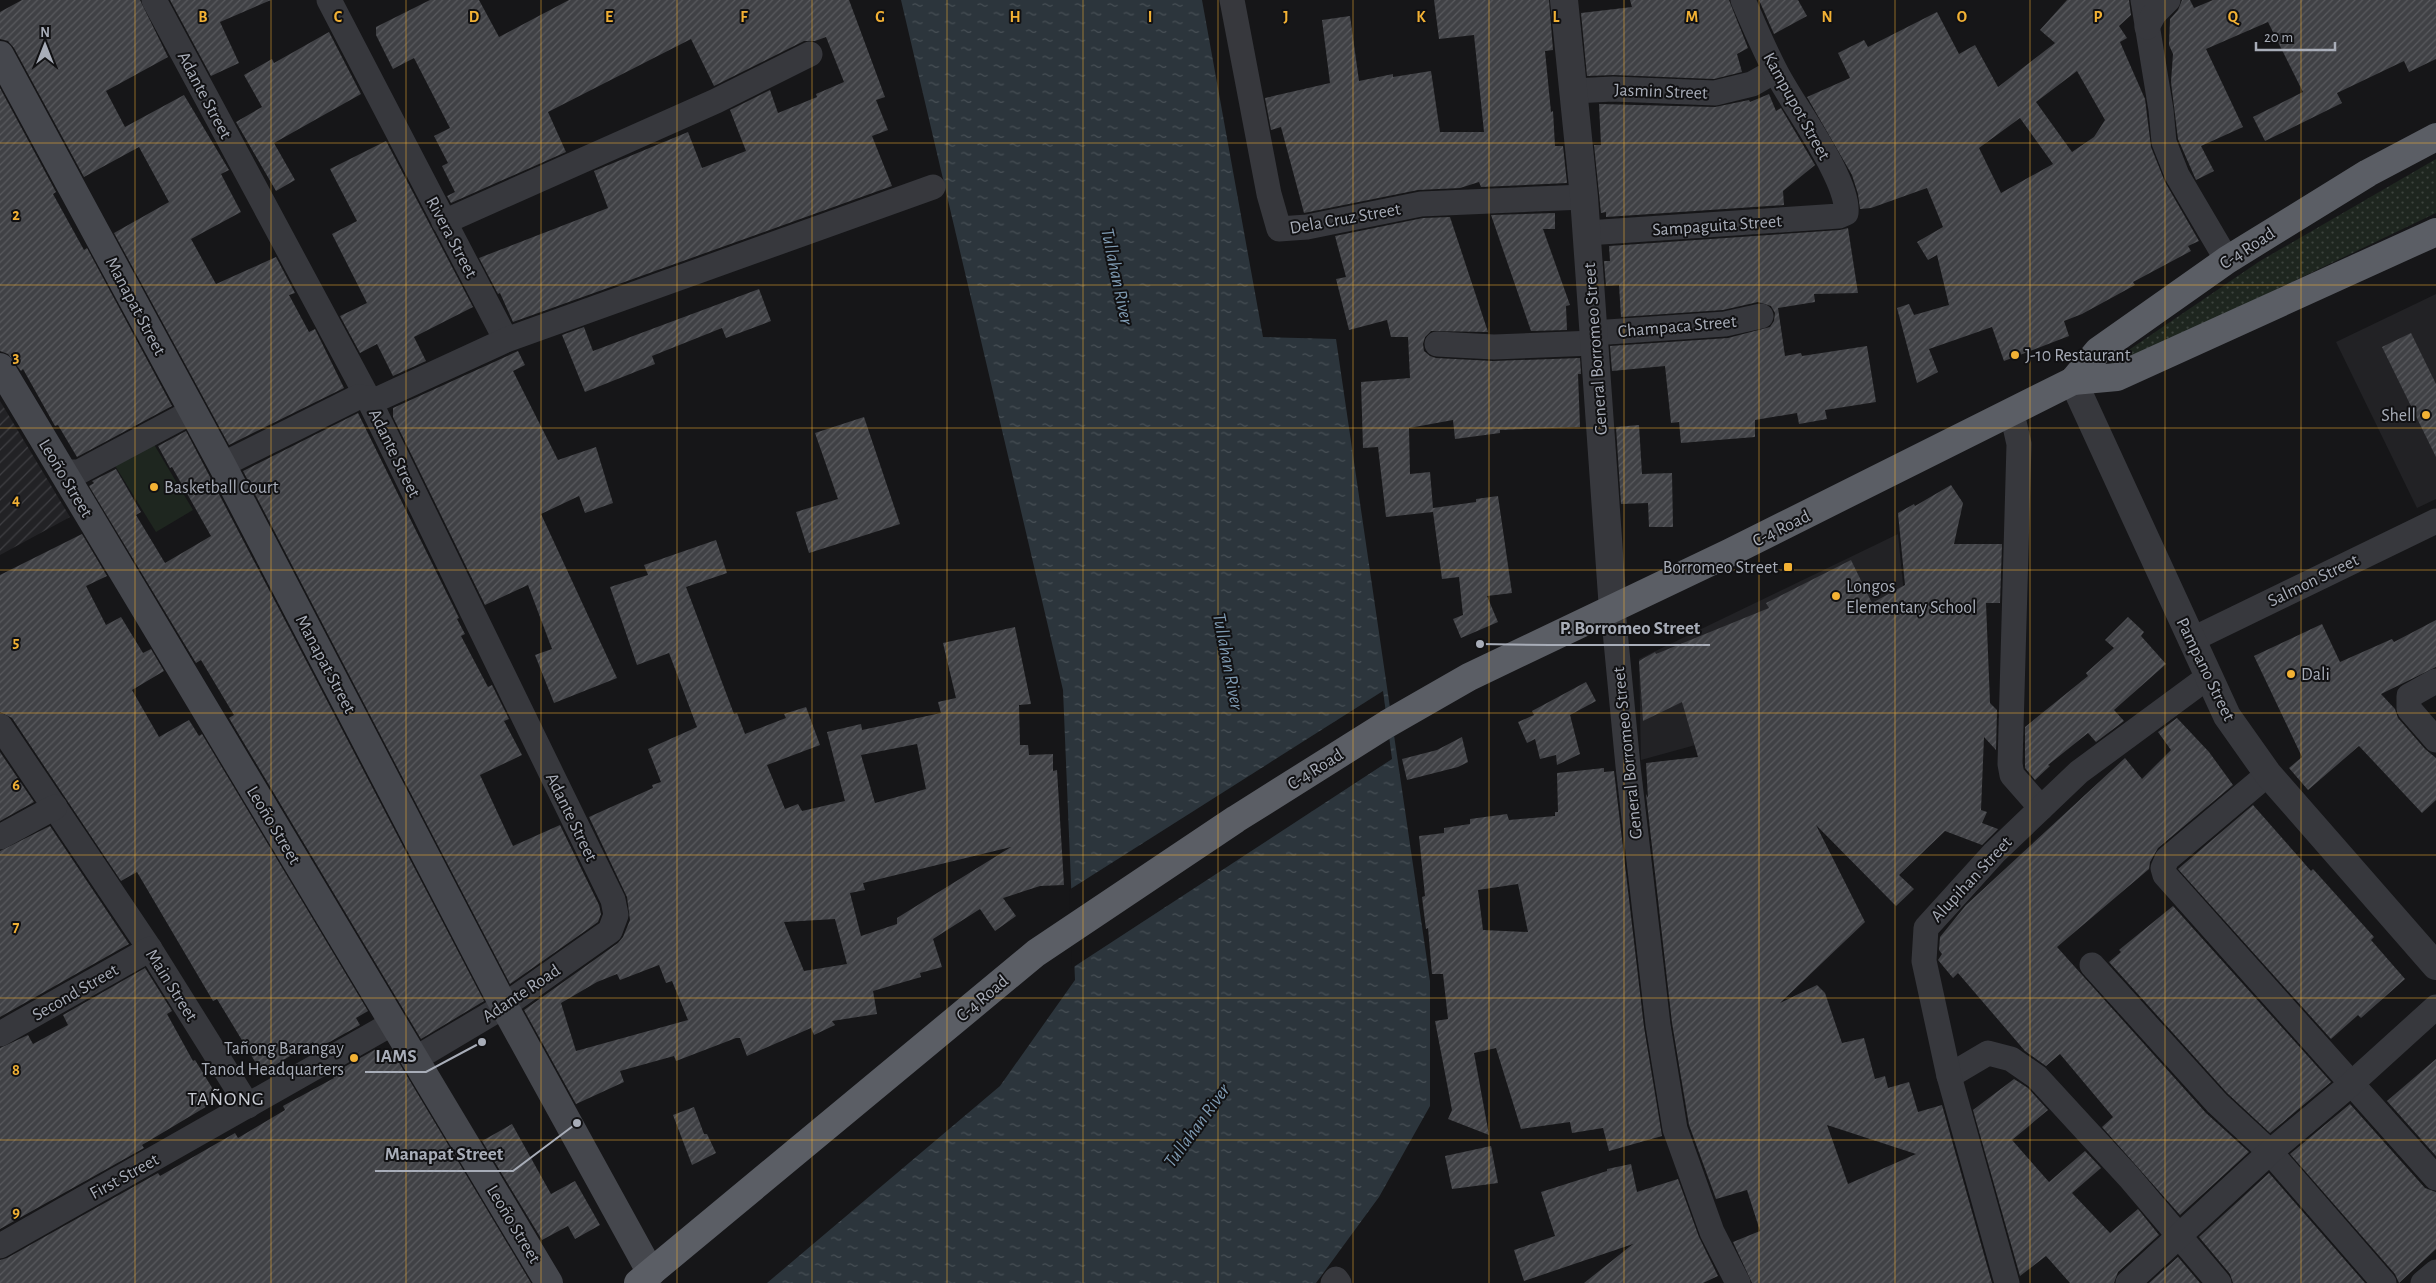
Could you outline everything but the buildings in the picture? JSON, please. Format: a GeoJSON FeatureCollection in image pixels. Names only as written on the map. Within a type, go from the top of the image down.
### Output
{"type":"FeatureCollection","features":[{"type":"Feature","properties":{"kind":"highway","name":"C-4 Road"},"geometry":{"type":"LineString","coordinates":[[644,1278],[1036,953],[1236,819],[1387,724],[1469,677],[1613,610],[2073,381],[2098,351],[2227,260],[2368,173],[2436,137]]}},
{"type":"Feature","properties":{"kind":"highway","name":"C-4 Road"},"geometry":{"type":"LineString","coordinates":[[2073,381],[2118,377],[2436,232]]}},
{"type":"Feature","properties":{"kind":"main road","name":"Manapat Street"},"geometry":{"type":"LineString","coordinates":[[0,55],[222,465],[644,1278]]}},
{"type":"Feature","properties":{"kind":"main road","name":"Leoño Street"},"geometry":{"type":"LineString","coordinates":[[0,367],[549,1283]]}},
{"type":"Feature","properties":{"kind":"street","name":"Adante Street"},"geometry":{"type":"LineString","coordinates":[[154,0],[368,398],[613,900],[616,915]]}},
{"type":"Feature","properties":{"kind":"street","name":"Rivera Street"},"geometry":{"type":"LineString","coordinates":[[329,0],[506,340]]}},
{"type":"Feature","properties":{"kind":"street","name":"Dela Cruz Street"},"geometry":{"type":"LineString","coordinates":[[1232,0],[1269,194],[1279,229],[1307,227],[1421,204],[1584,197]]}},
{"type":"Feature","properties":{"kind":"street","name":"General Borromeo Street"},"geometry":{"type":"LineString","coordinates":[[1564,0],[1584,197],[1613,610],[1628,766],[1658,1025],[1675,1129],[1712,1232],[1738,1283]]}},
{"type":"Feature","properties":{"kind":"street","name":"Kampupot Street"},"geometry":{"type":"LineString","coordinates":[[1743,0],[1775,71],[1835,172],[1847,206],[1846,213]]}},
{"type":"Feature","properties":{"kind":"street"},"geometry":{"type":"LineString","coordinates":[[2143,0],[2164,142],[2177,175],[2227,260]]}},
{"type":"Feature","properties":{"kind":"street"},"geometry":{"type":"LineString","coordinates":[[2147,27],[2154,14],[2168,0]]}},
{"type":"Feature","properties":{"kind":"street"},"geometry":{"type":"LineString","coordinates":[[444,222],[716,100],[810,54]]}},
{"type":"Feature","properties":{"kind":"street","name":"Jasmin Street"},"geometry":{"type":"LineString","coordinates":[[1573,91],[1613,89],[1715,93],[1752,84],[1775,71]]}},
{"type":"Feature","properties":{"kind":"street"},"geometry":{"type":"LineString","coordinates":[[222,465],[358,397],[378,398],[506,340],[933,188]]}},
{"type":"Feature","properties":{"kind":"street","name":"Sampaguita Street"},"geometry":{"type":"LineString","coordinates":[[1586,233],[1839,216],[1846,213]]}},
{"type":"Feature","properties":{"kind":"street","name":"Champaca Street"},"geometry":{"type":"LineString","coordinates":[[1437,344],[1494,346],[1594,338],[1725,324],[1761,316]]}},
{"type":"Feature","properties":{"kind":"street","name":"Pampano Street"},"geometry":{"type":"LineString","coordinates":[[2073,381],[2227,716],[2268,774],[2436,966]]}},
{"type":"Feature","properties":{"kind":"street"},"geometry":{"type":"LineString","coordinates":[[63,472],[79,472],[193,411]]}},
{"type":"Feature","properties":{"kind":"street"},"geometry":{"type":"LineString","coordinates":[[2012,413],[2019,444],[2010,764],[2012,775],[2041,808]]}},
{"type":"Feature","properties":{"kind":"street","name":"Salmon Street"},"geometry":{"type":"LineString","coordinates":[[2191,640],[2436,521]]}},
{"type":"Feature","properties":{"kind":"street","name":"Alupihan Street"},"geometry":{"type":"LineString","coordinates":[[2007,1283],[1949,1076],[1924,961],[1926,928],[1994,853],[2079,772],[2208,677]]}},
{"type":"Feature","properties":{"kind":"street"},"geometry":{"type":"LineString","coordinates":[[2436,681],[2409,696],[2407,703],[2409,709],[2436,740]]}},
{"type":"Feature","properties":{"kind":"street","name":"Main Street"},"geometry":{"type":"LineString","coordinates":[[0,726],[150,949],[248,1106]]}},
{"type":"Feature","properties":{"kind":"street"},"geometry":{"type":"LineString","coordinates":[[2268,774],[2167,859],[2163,868],[2165,875],[2436,1178]]}},
{"type":"Feature","properties":{"kind":"street"},"geometry":{"type":"LineString","coordinates":[[0,837],[55,807]]}},
{"type":"Feature","properties":{"kind":"street","name":"Adante Road"},"geometry":{"type":"LineString","coordinates":[[415,1059],[504,1006],[610,931],[616,915]]}},
{"type":"Feature","properties":{"kind":"street","name":"Second Street"},"geometry":{"type":"LineString","coordinates":[[0,1034],[150,949]]}},
{"type":"Feature","properties":{"kind":"street"},"geometry":{"type":"LineString","coordinates":[[2092,965],[2217,1103],[2270,1152],[2384,1283]]}},
{"type":"Feature","properties":{"kind":"street"},"geometry":{"type":"LineString","coordinates":[[2128,1283],[2179,1238],[2270,1152],[2351,1084],[2436,1007]]}},
{"type":"Feature","properties":{"kind":"street"},"geometry":{"type":"LineString","coordinates":[[248,1106],[393,1022]]}},
{"type":"Feature","properties":{"kind":"street"},"geometry":{"type":"LineString","coordinates":[[1949,1076],[1988,1053],[2011,1059],[2030,1072],[2129,1177],[2219,1283]]}},
{"type":"Feature","properties":{"kind":"street","name":"First Street"},"geometry":{"type":"LineString","coordinates":[[0,1246],[248,1106]]}},
{"type":"Feature","properties":{"kind":"street"},"geometry":{"type":"LineString","coordinates":[[2424,1283],[2436,1272]]}},
{"type":"Feature","properties":{"kind":"shaded area"},"geometry":{"type":"Polygon","coordinates":[[[2436,159],[2436,213],[2112,368],[2111,362],[2260,261],[2436,159]]]}},
{"type":"Feature","properties":{"kind":"shaded area"},"geometry":{"type":"Polygon","coordinates":[[[2436,294],[2436,499],[2417,508],[2336,342],[2436,294]]]}},
{"type":"Feature","properties":{"kind":"shaded area"},"geometry":{"type":"Polygon","coordinates":[[[0,401],[70,517],[0,555],[0,401]]]}},
{"type":"Feature","properties":{"kind":"shaded area","name":"Basketball Court"},"geometry":{"type":"Polygon","coordinates":[[[152,441],[193,510],[156,532],[114,464],[152,441]]]}},
{"type":"Feature","properties":{"kind":"shaded area","name":"Longos Elementary School"},"geometry":{"type":"Polygon","coordinates":[[[1898,534],[1913,685],[1641,760],[1639,659],[1898,534]]]}},
{"type":"Feature","properties":{"kind":"water","name":"Tullahan River"},"geometry":{"type":"Polygon","coordinates":[[[901,0],[1202,0],[1263,337],[1336,339],[1430,981],[1430,1106],[1379,1197],[1316,1283],[767,1283],[1000,1086],[1075,980],[1063,690],[901,0]]]}},
{"type":"Feature","properties":{"kind":"pier"},"geometry":{"type":"Polygon","coordinates":[[[1383,691],[1392,759],[1072,968],[1069,890],[1383,691]]]}},
{"type":"Feature","properties":{"kind":"place","name":"J-10 Restaurant"},"geometry":{"type":"Point","coordinates":[2015,355]}},
{"type":"Feature","properties":{"kind":"place","name":"Shell"},"geometry":{"type":"Point","coordinates":[2426,415]}},
{"type":"Feature","properties":{"kind":"place","name":"Basketball Court"},"geometry":{"type":"Point","coordinates":[154,487]}},
{"type":"Feature","properties":{"kind":"place","name":"Borromeo Street"},"geometry":{"type":"Point","coordinates":[1788,567]}},
{"type":"Feature","properties":{"kind":"place","name":"Longos Elementary School"},"geometry":{"type":"Point","coordinates":[1836,596]}},
{"type":"Feature","properties":{"kind":"place","name":"P. Borromeo Street"},"geometry":{"type":"Point","coordinates":[1480,644]}},
{"type":"Feature","properties":{"kind":"place","name":"Dali"},"geometry":{"type":"Point","coordinates":[2291,674]}},
{"type":"Feature","properties":{"kind":"place","name":"IAMS"},"geometry":{"type":"Point","coordinates":[482,1042]}},
{"type":"Feature","properties":{"kind":"place","name":"Tañong Barangay Tanod Headquarters"},"geometry":{"type":"Point","coordinates":[354,1058]}},
{"type":"Feature","properties":{"kind":"place","name":"Manapat Street"},"geometry":{"type":"Point","coordinates":[577,1123]}},
{"type":"Feature","properties":{"kind":"district","name":"TAÑONG"},"geometry":{"type":"Point","coordinates":[226,1098]}}]}
